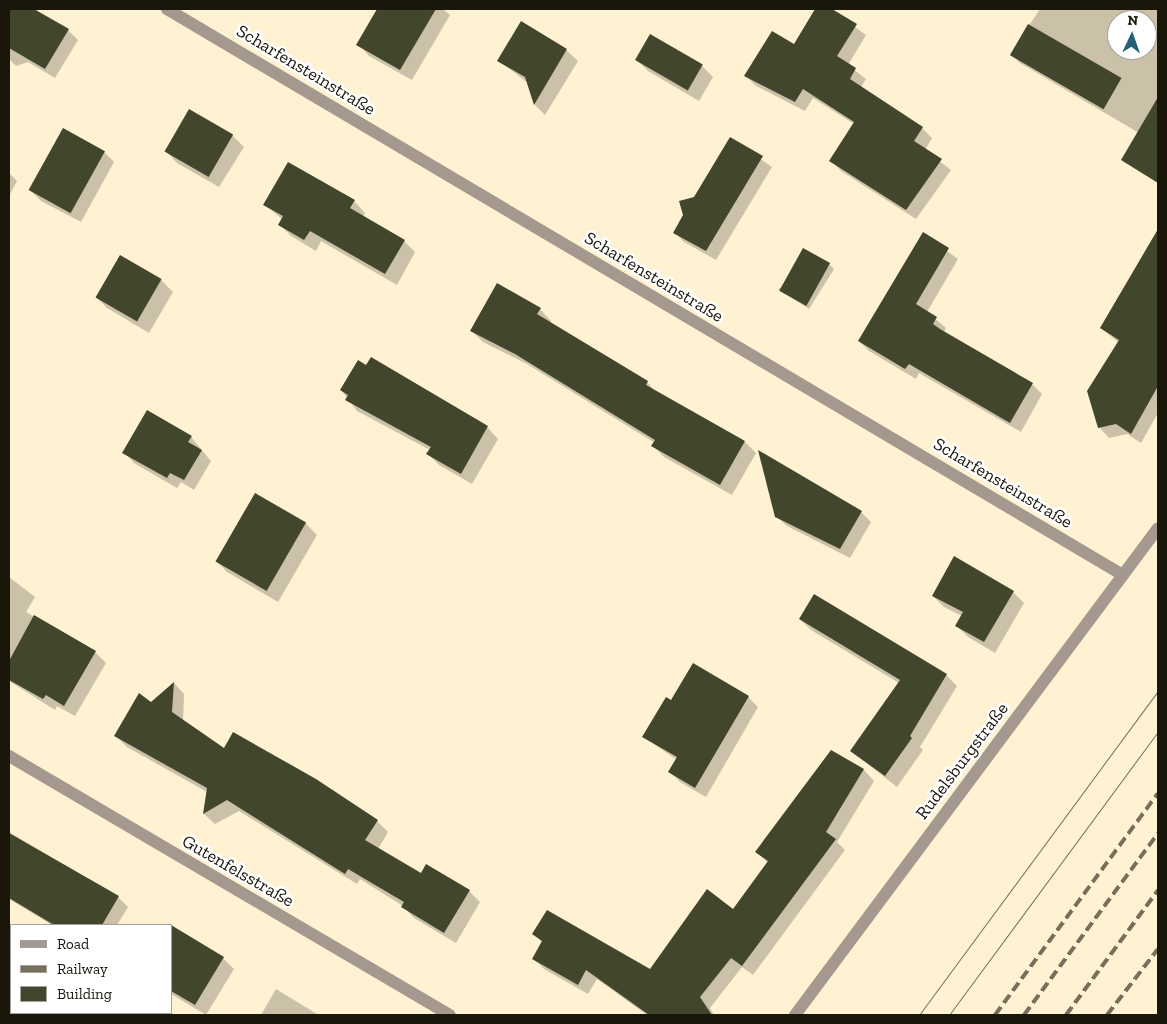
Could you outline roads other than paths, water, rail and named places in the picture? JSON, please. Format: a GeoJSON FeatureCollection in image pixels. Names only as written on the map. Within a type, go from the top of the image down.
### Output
{"type":"FeatureCollection","features":[{"type":"Feature","properties":{"kind":"street","name":"Scharfensteinstraße"},"geometry":{"type":"LineString","coordinates":[[167,9],[1123,575]]}},
{"type":"Feature","properties":{"kind":"street","name":"Rudelsburgstraße"},"geometry":{"type":"LineString","coordinates":[[795,1015],[1158,528]]}},
{"type":"Feature","properties":{"kind":"street","name":"Gutenfelsstraße"},"geometry":{"type":"LineString","coordinates":[[9,756],[450,1015]]}},
{"type":"Feature","properties":{"kind":"tram line"},"geometry":{"type":"LineString","coordinates":[[919,1015],[1158,691]]}},
{"type":"Feature","properties":{"kind":"tram line"},"geometry":{"type":"LineString","coordinates":[[949,1015],[1158,732]]}},
{"type":"Feature","properties":{"kind":"railway"},"geometry":{"type":"LineString","coordinates":[[995,1015],[1158,793]]}},
{"type":"Feature","properties":{"kind":"railway"},"geometry":{"type":"LineString","coordinates":[[1024,1015],[1158,833]]}},
{"type":"Feature","properties":{"kind":"railway"},"geometry":{"type":"LineString","coordinates":[[1066,1015],[1158,890]]}},
{"type":"Feature","properties":{"kind":"railway"},"geometry":{"type":"LineString","coordinates":[[1107,1015],[1158,949]]}}]}
